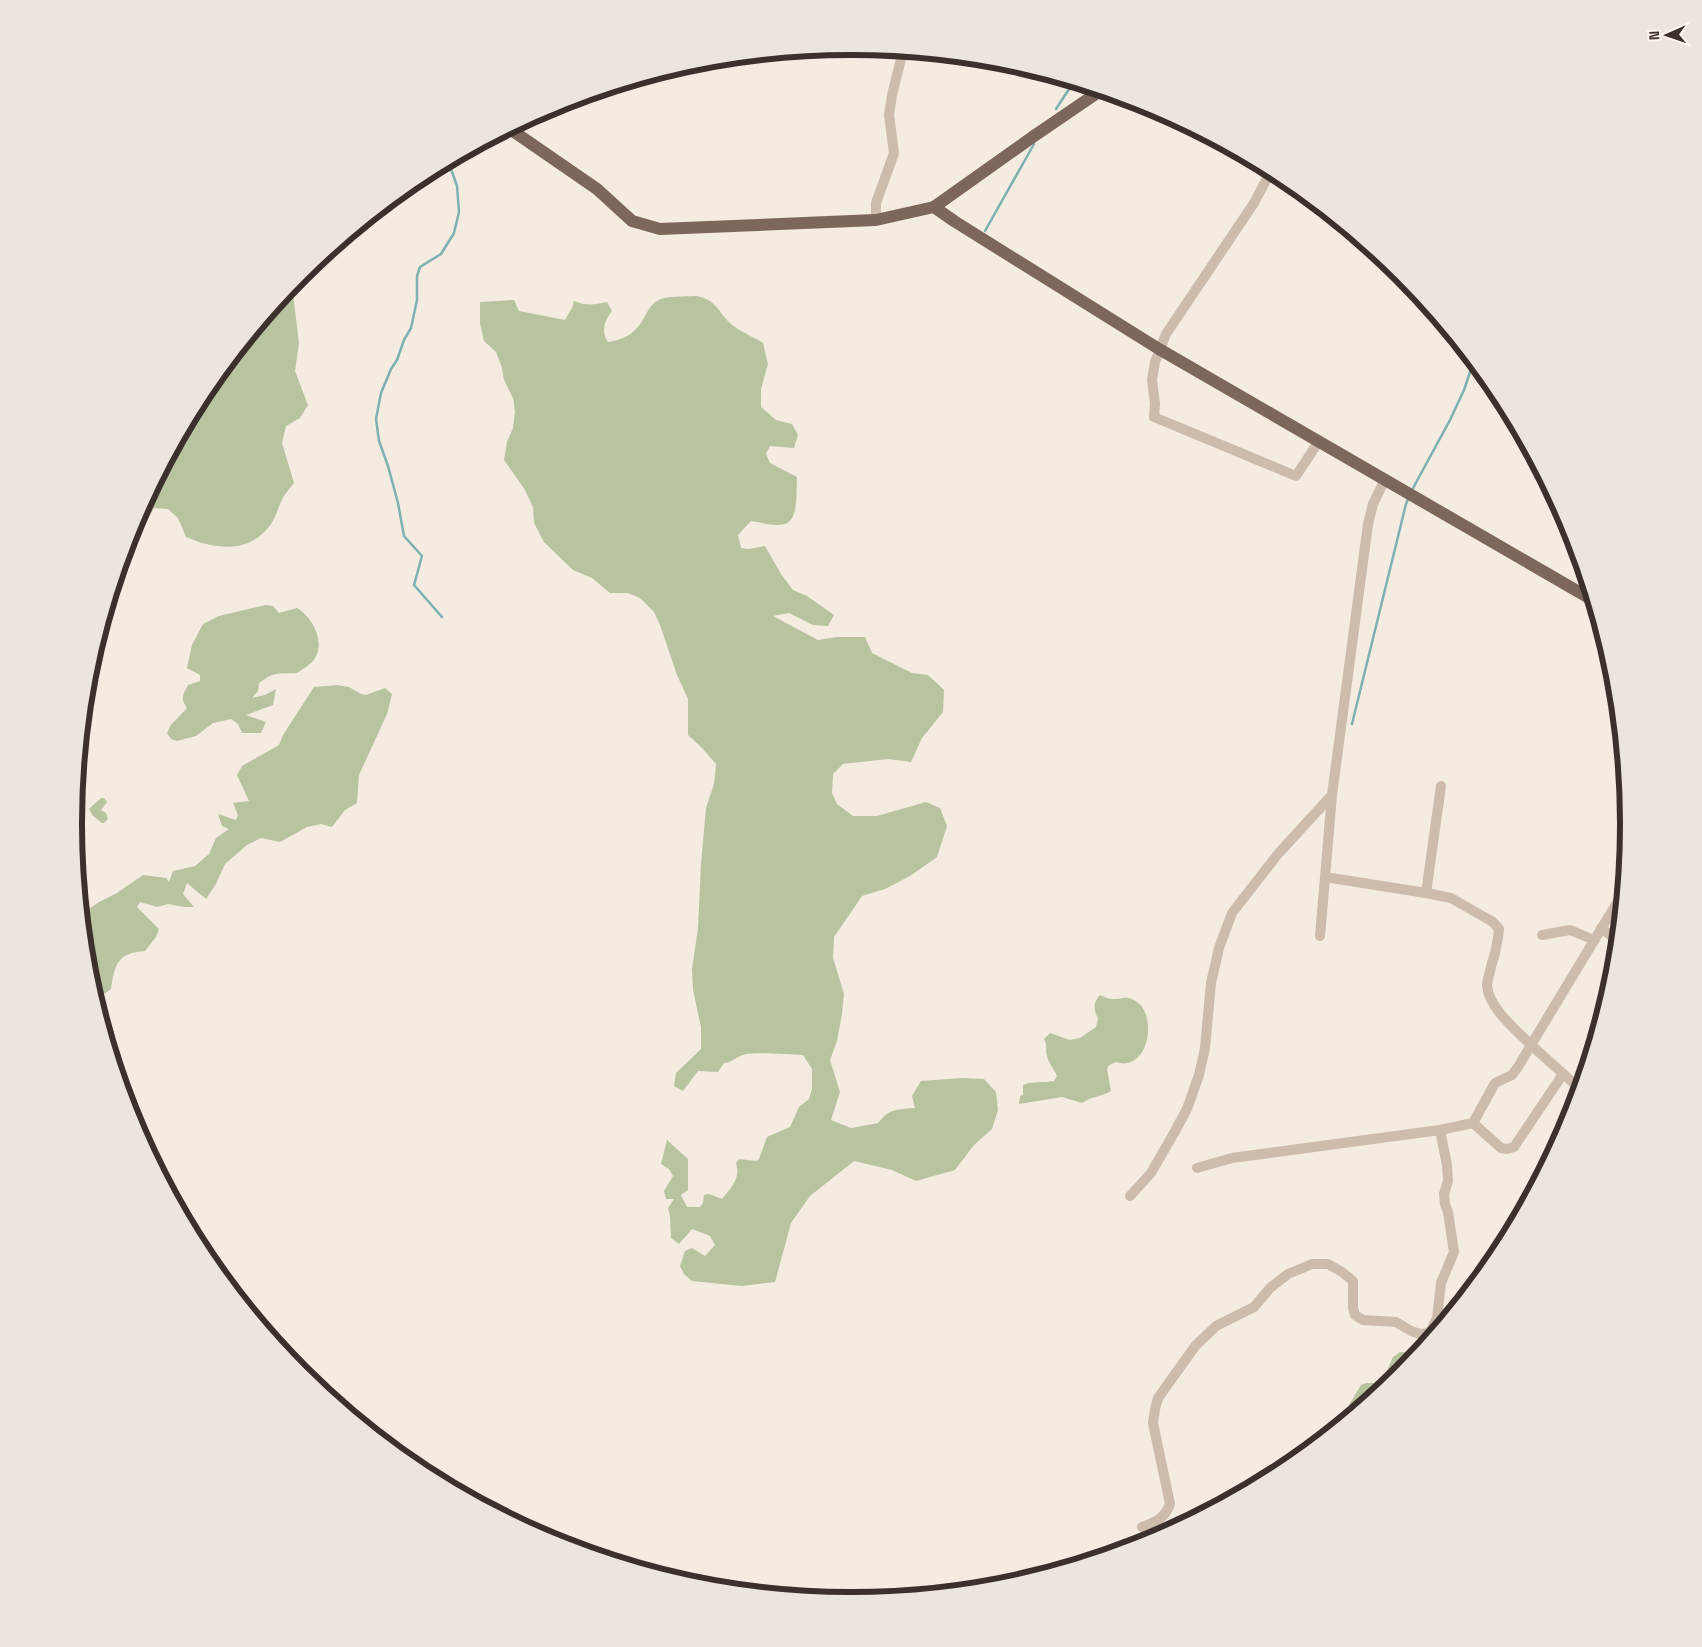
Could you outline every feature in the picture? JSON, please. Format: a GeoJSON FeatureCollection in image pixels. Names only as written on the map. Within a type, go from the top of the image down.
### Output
{"type":"FeatureCollection","features":[{"type":"Feature","properties":{"kind":"main road"},"geometry":{"type":"LineString","coordinates":[[515,132],[597,188],[632,221],[660,229],[876,220],[934,207],[1094,95]]}},
{"type":"Feature","properties":{"kind":"main road"},"geometry":{"type":"LineString","coordinates":[[934,207],[1159,349],[1385,478],[1584,595]]}},
{"type":"Feature","properties":{"kind":"street"},"geometry":{"type":"LineString","coordinates":[[876,220],[876,203],[894,154],[889,115],[892,95],[902,57]]}},
{"type":"Feature","properties":{"kind":"street"},"geometry":{"type":"LineString","coordinates":[[1267,178],[1254,203],[1166,334],[1159,349],[1152,380],[1155,398],[1154,417],[1296,476],[1319,441]]}},
{"type":"Feature","properties":{"kind":"street"},"geometry":{"type":"LineString","coordinates":[[1320,936],[1332,795],[1368,524],[1373,504],[1385,478]]}},
{"type":"Feature","properties":{"kind":"street"},"geometry":{"type":"LineString","coordinates":[[1426,892],[1441,786]]}},
{"type":"Feature","properties":{"kind":"street"},"geometry":{"type":"LineString","coordinates":[[1130,1196],[1151,1173],[1187,1109],[1199,1075],[1205,1048],[1211,983],[1219,948],[1232,913],[1278,854],[1332,795]]}},
{"type":"Feature","properties":{"kind":"street"},"geometry":{"type":"LineString","coordinates":[[1325,877],[1426,892],[1451,898],[1493,922],[1499,929],[1498,941],[1487,985],[1493,1002],[1505,1019],[1530,1045],[1574,1084]]}},
{"type":"Feature","properties":{"kind":"street"},"geometry":{"type":"LineString","coordinates":[[1197,1168],[1232,1158],[1440,1130],[1473,1123],[1495,1083],[1512,1075],[1518,1067],[1615,906]]}},
{"type":"Feature","properties":{"kind":"street"},"geometry":{"type":"LineString","coordinates":[[1601,928],[1611,936]]}},
{"type":"Feature","properties":{"kind":"street"},"geometry":{"type":"LineString","coordinates":[[1542,934],[1570,930],[1594,940]]}},
{"type":"Feature","properties":{"kind":"street"},"geometry":{"type":"LineString","coordinates":[[1473,1123],[1501,1148],[1506,1150],[1514,1147],[1563,1074]]}},
{"type":"Feature","properties":{"kind":"street"},"geometry":{"type":"LineString","coordinates":[[1434,1324],[1437,1318],[1441,1283],[1454,1252],[1445,1204],[1444,1194],[1448,1181],[1447,1165],[1440,1130]]}},
{"type":"Feature","properties":{"kind":"street"},"geometry":{"type":"LineString","coordinates":[[1142,1527],[1157,1521],[1167,1513],[1170,1504],[1153,1423],[1158,1398],[1196,1345],[1216,1326],[1254,1307],[1270,1288],[1288,1274],[1312,1264],[1328,1264],[1353,1281],[1353,1308],[1355,1315],[1363,1320],[1396,1322],[1411,1331],[1420,1334],[1426,1333]]}},
{"type":"Feature","properties":{"kind":"green space"},"geometry":{"type":"Polygon","coordinates":[[[293,296],[299,343],[295,371],[308,405],[300,418],[286,426],[282,443],[294,483],[284,496],[271,524],[263,534],[253,541],[243,545],[221,547],[186,537],[178,518],[168,509],[154,508],[144,523],[185,439],[212,397],[241,356],[293,296]]]}},
{"type":"Feature","properties":{"kind":"green space"},"geometry":{"type":"Polygon","coordinates":[[[696,296],[714,304],[735,327],[763,343],[768,364],[761,389],[761,407],[776,420],[792,424],[798,435],[794,448],[770,446],[766,454],[770,463],[797,477],[797,495],[791,520],[779,525],[751,521],[738,535],[741,548],[749,549],[765,546],[781,574],[793,590],[807,596],[834,615],[828,626],[813,625],[789,613],[773,616],[818,640],[837,637],[865,637],[872,653],[912,673],[928,675],[944,690],[943,712],[922,738],[911,762],[888,759],[843,764],[833,774],[832,793],[837,804],[853,816],[877,816],[926,802],[940,808],[947,826],[937,857],[910,876],[885,889],[862,896],[834,937],[833,958],[844,994],[837,1041],[830,1060],[840,1092],[831,1120],[851,1128],[878,1123],[890,1112],[915,1108],[912,1096],[921,1081],[962,1078],[984,1079],[996,1092],[998,1110],[992,1129],[974,1145],[955,1170],[916,1181],[892,1170],[854,1161],[810,1196],[791,1223],[775,1282],[742,1286],[692,1281],[684,1274],[680,1266],[685,1251],[692,1248],[705,1256],[715,1245],[710,1236],[692,1229],[679,1244],[671,1238],[668,1208],[674,1199],[666,1199],[664,1191],[673,1176],[669,1169],[661,1164],[667,1140],[688,1159],[688,1190],[681,1195],[687,1207],[700,1207],[703,1203],[704,1195],[709,1194],[722,1199],[732,1187],[736,1178],[736,1163],[739,1159],[756,1161],[759,1159],[767,1137],[790,1127],[799,1107],[809,1099],[812,1089],[812,1069],[803,1055],[746,1054],[724,1063],[718,1072],[698,1071],[683,1091],[674,1086],[676,1073],[701,1049],[701,1027],[693,990],[692,969],[698,928],[706,808],[714,784],[716,764],[688,735],[688,699],[677,675],[654,612],[640,598],[628,593],[610,593],[592,578],[573,570],[544,542],[534,523],[533,507],[525,490],[504,460],[507,442],[513,428],[515,411],[513,398],[504,380],[496,352],[484,341],[480,323],[480,302],[514,300],[519,311],[565,320],[574,301],[582,304],[607,302],[612,311],[604,326],[608,342],[625,337],[634,331],[642,322],[651,306],[657,301],[671,297],[696,296]]]}},
{"type":"Feature","properties":{"kind":"green space"},"geometry":{"type":"Polygon","coordinates":[[[266,605],[273,606],[279,613],[297,608],[307,617],[318,637],[318,651],[314,660],[297,673],[273,675],[259,683],[258,691],[252,698],[265,695],[276,689],[273,705],[246,715],[266,722],[261,733],[242,733],[238,724],[231,719],[213,723],[196,736],[177,741],[171,739],[167,733],[170,726],[187,708],[183,696],[188,685],[200,681],[200,675],[187,668],[192,645],[203,624],[219,616],[266,605]]]}},
{"type":"Feature","properties":{"kind":"green space"},"geometry":{"type":"Polygon","coordinates":[[[337,685],[349,687],[366,695],[385,688],[392,694],[387,714],[359,775],[357,803],[345,810],[332,827],[321,824],[307,827],[280,842],[261,838],[247,845],[225,864],[216,884],[206,899],[187,883],[183,894],[194,907],[168,904],[157,907],[140,902],[137,907],[159,929],[156,937],[145,951],[128,954],[119,961],[114,973],[111,989],[102,995],[97,973],[88,910],[143,875],[166,878],[169,882],[173,871],[195,866],[209,854],[216,838],[229,829],[222,826],[218,814],[236,820],[238,815],[233,803],[249,801],[237,775],[242,766],[279,745],[283,735],[314,687],[337,685]]]}},
{"type":"Feature","properties":{"kind":"green space"},"geometry":{"type":"Polygon","coordinates":[[[101,798],[104,798],[107,802],[101,810],[106,813],[108,819],[104,823],[93,816],[89,809],[101,798]]]}},
{"type":"Feature","properties":{"kind":"green space"},"geometry":{"type":"Polygon","coordinates":[[[1100,995],[1110,999],[1130,998],[1143,1009],[1147,1019],[1148,1030],[1142,1052],[1136,1059],[1127,1063],[1116,1062],[1109,1065],[1107,1069],[1111,1091],[1107,1093],[1082,1103],[1062,1097],[1019,1104],[1020,1096],[1023,1095],[1023,1085],[1054,1081],[1057,1076],[1046,1054],[1044,1039],[1050,1033],[1070,1040],[1080,1038],[1096,1027],[1098,1019],[1095,1004],[1100,995]]]}},
{"type":"Feature","properties":{"kind":"green space"},"geometry":{"type":"Polygon","coordinates":[[[1400,1352],[1408,1353],[1385,1375],[1385,1375],[1393,1357],[1400,1352]]]}},
{"type":"Feature","properties":{"kind":"green space"},"geometry":{"type":"Polygon","coordinates":[[[1366,1383],[1376,1384],[1350,1408],[1349,1405],[1361,1385],[1366,1383]]]}},
{"type":"Feature","properties":{"kind":"waterway"},"geometry":{"type":"LineString","coordinates":[[1056,109],[1070,87]]}},
{"type":"Feature","properties":{"kind":"waterway"},"geometry":{"type":"LineString","coordinates":[[985,231],[1034,144]]}},
{"type":"Feature","properties":{"kind":"waterway"},"geometry":{"type":"LineString","coordinates":[[442,617],[414,585],[422,556],[404,536],[398,503],[379,441],[376,419],[381,393],[411,328],[417,300],[417,276],[420,267],[441,254],[454,233],[459,212],[457,186],[451,168]]}},
{"type":"Feature","properties":{"kind":"waterway"},"geometry":{"type":"LineString","coordinates":[[1412,490],[1450,420],[1471,370]]}},
{"type":"Feature","properties":{"kind":"waterway"},"geometry":{"type":"LineString","coordinates":[[1352,724],[1409,497]]}}]}
